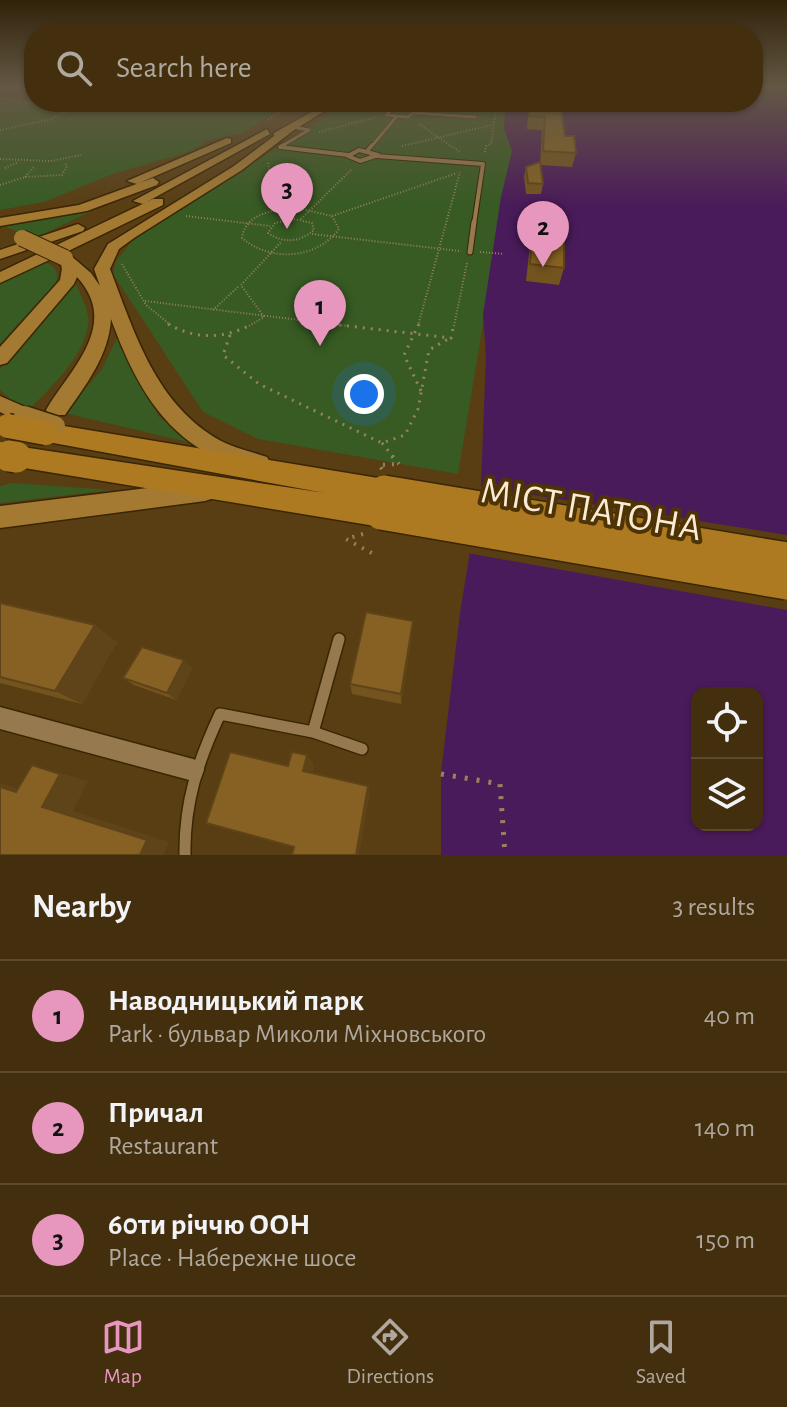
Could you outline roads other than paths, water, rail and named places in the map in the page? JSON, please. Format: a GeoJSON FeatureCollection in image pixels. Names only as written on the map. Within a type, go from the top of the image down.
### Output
{"type":"FeatureCollection","features":[{"type":"Feature","properties":{"kind":"highway"},"geometry":{"type":"LineString","coordinates":[[8,417],[53,423],[110,445],[290,476],[385,500]]}},
{"type":"Feature","properties":{"kind":"highway"},"geometry":{"type":"LineString","coordinates":[[8,456],[219,489],[385,500]]}},
{"type":"Feature","properties":{"kind":"highway","name":"МІСТ ПАТОНА"},"geometry":{"type":"LineString","coordinates":[[385,500],[787,558]]}},
{"type":"Feature","properties":{"kind":"highway","name":"МІСТ ПАТОНА"},"geometry":{"type":"LineString","coordinates":[[385,500],[787,584]]}},
{"type":"Feature","properties":{"kind":"main road"},"geometry":{"type":"LineString","coordinates":[[0,222],[54,215],[115,198],[262,126]]}},
{"type":"Feature","properties":{"kind":"main road"},"geometry":{"type":"LineString","coordinates":[[0,266],[95,222],[277,126]]}},
{"type":"Feature","properties":{"kind":"main road"},"geometry":{"type":"LineString","coordinates":[[290,476],[213,447],[166,409],[143,374],[117,316],[102,269],[113,247],[238,168],[292,126]]}},
{"type":"Feature","properties":{"kind":"main road"},"geometry":{"type":"LineString","coordinates":[[0,278],[146,208],[294,126]]}},
{"type":"Feature","properties":{"kind":"main road"},"geometry":{"type":"LineString","coordinates":[[0,214],[91,197],[250,133]]}},
{"type":"Feature","properties":{"kind":"main road"},"geometry":{"type":"LineString","coordinates":[[0,255],[95,222]]}},
{"type":"Feature","properties":{"kind":"main road"},"geometry":{"type":"LineString","coordinates":[[0,233],[22,238],[65,258],[91,281],[100,298],[104,331],[85,373],[53,423]]}},
{"type":"Feature","properties":{"kind":"main road"},"geometry":{"type":"LineString","coordinates":[[0,359],[68,281],[70,268],[65,258]]}},
{"type":"Feature","properties":{"kind":"main road"},"geometry":{"type":"LineString","coordinates":[[53,423],[99,366],[112,341],[117,316]]}},
{"type":"Feature","properties":{"kind":"main road"},"geometry":{"type":"LineString","coordinates":[[0,517],[219,489]]}},
{"type":"Feature","properties":{"kind":"street"},"geometry":{"type":"LineString","coordinates":[[0,718],[193,770]]}},
{"type":"Feature","properties":{"kind":"lane"},"geometry":{"type":"LineString","coordinates":[[368,150],[389,126]]}},
{"type":"Feature","properties":{"kind":"lane"},"geometry":{"type":"LineString","coordinates":[[290,128],[280,147],[348,155],[360,161],[376,154]]}},
{"type":"Feature","properties":{"kind":"lane"},"geometry":{"type":"LineString","coordinates":[[348,155],[368,150],[376,154],[483,164],[470,252]]}},
{"type":"Feature","properties":{"kind":"lane"},"geometry":{"type":"LineString","coordinates":[[313,732],[339,639]]}},
{"type":"Feature","properties":{"kind":"lane"},"geometry":{"type":"LineString","coordinates":[[185,855],[184,828],[193,770],[220,714],[313,732],[362,749]]}},
{"type":"Feature","properties":{"kind":"place","name":"60ти річчю ООН"},"geometry":{"type":"Point","coordinates":[287,229]}},
{"type":"Feature","properties":{"kind":"place","name":"Причал"},"geometry":{"type":"Point","coordinates":[543,267]}},
{"type":"Feature","properties":{"kind":"place","name":"Наводницький парк"},"geometry":{"type":"Point","coordinates":[320,346]}}]}
